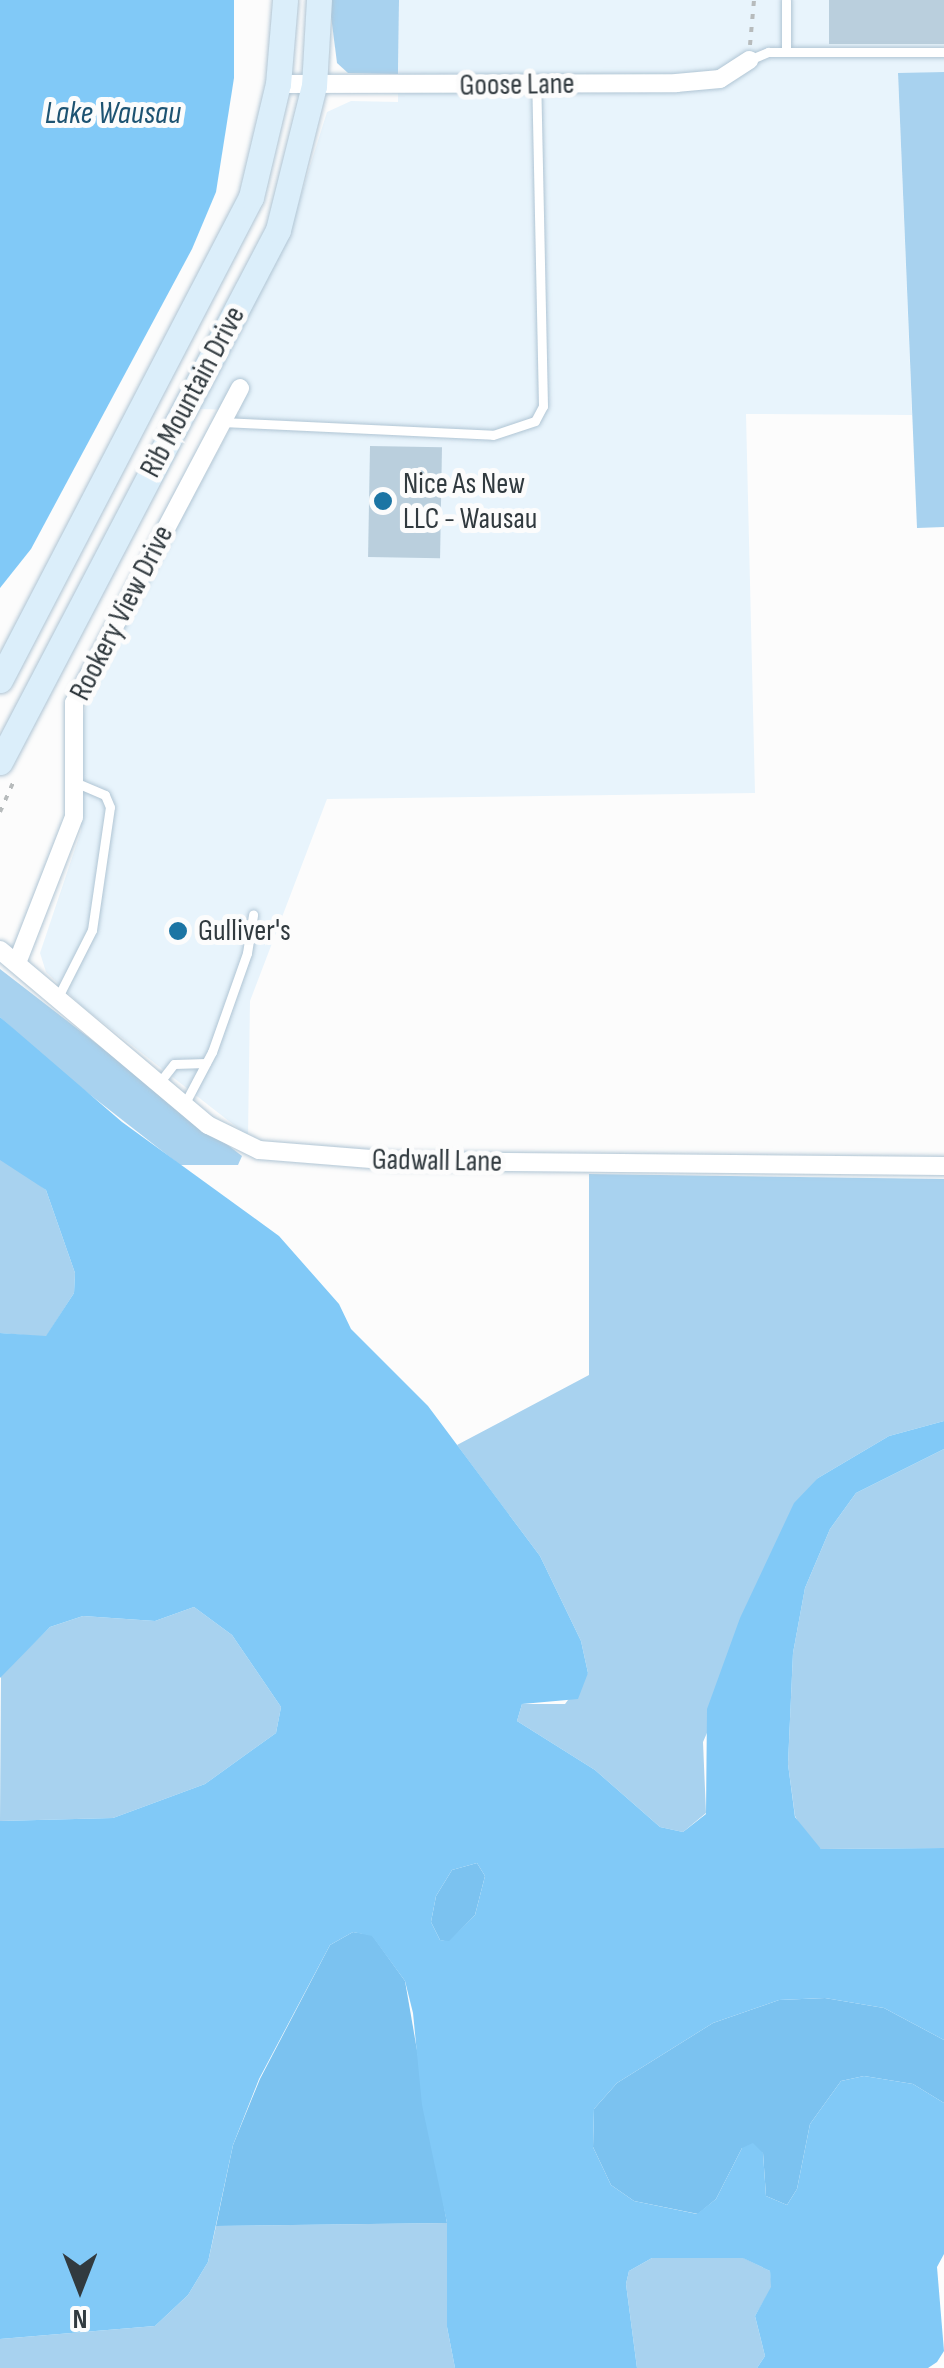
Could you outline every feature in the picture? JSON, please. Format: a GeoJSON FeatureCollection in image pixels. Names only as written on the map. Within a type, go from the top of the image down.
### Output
{"type":"FeatureCollection","features":[{"type":"Feature","properties":{"kind":"main road","name":"Rib Mountain Drive"},"geometry":{"type":"LineString","coordinates":[[0,680],[252,197],[278,84],[285,0]]}},
{"type":"Feature","properties":{"kind":"main road","name":"Rib Mountain Drive"},"geometry":{"type":"LineString","coordinates":[[0,762],[278,230],[314,86],[319,0]]}},
{"type":"Feature","properties":{"kind":"street","name":"Goose Lane"},"geometry":{"type":"LineString","coordinates":[[278,84],[700,82],[727,76],[749,60]]}},
{"type":"Feature","properties":{"kind":"street","name":"Rookery View Drive"},"geometry":{"type":"LineString","coordinates":[[18,963],[74,817],[70,730],[90,664],[240,388]]}},
{"type":"Feature","properties":{"kind":"street","name":"Gadwall Lane"},"geometry":{"type":"LineString","coordinates":[[0,950],[184,1105],[248,1146],[316,1158],[944,1166]]}},
{"type":"Feature","properties":{"kind":"lane"},"geometry":{"type":"LineString","coordinates":[[786,0],[786,52]]}},
{"type":"Feature","properties":{"kind":"lane"},"geometry":{"type":"LineString","coordinates":[[749,60],[786,52],[944,52]]}},
{"type":"Feature","properties":{"kind":"lane"},"geometry":{"type":"LineString","coordinates":[[222,422],[493,435],[536,421],[543,406],[536,84]]}},
{"type":"Feature","properties":{"kind":"lane"},"geometry":{"type":"LineString","coordinates":[[58,997],[92,930],[110,807],[105,794],[74,782]]}},
{"type":"Feature","properties":{"kind":"lane"},"geometry":{"type":"LineString","coordinates":[[184,1105],[206,1063],[247,953],[252,914]]}},
{"type":"Feature","properties":{"kind":"lane"},"geometry":{"type":"LineString","coordinates":[[158,1083],[174,1064],[206,1063]]}},
{"type":"Feature","properties":{"kind":"path"},"geometry":{"type":"LineString","coordinates":[[749,60],[754,0]]}},
{"type":"Feature","properties":{"kind":"shaded area"},"geometry":{"type":"Polygon","coordinates":[[[329,0],[399,0],[398,74],[348,73],[337,63],[329,0]]]}},
{"type":"Feature","properties":{"kind":"shaded area"},"geometry":{"type":"Polygon","coordinates":[[[399,0],[944,0],[944,72],[898,74],[912,415],[746,414],[755,793],[327,799],[250,1001],[248,1136],[83,1007],[46,972],[40,953],[81,831],[80,734],[88,694],[240,410],[198,409],[286,243],[327,112],[351,101],[398,102],[399,0]]]}},
{"type":"Feature","properties":{"kind":"shaded area"},"geometry":{"type":"Polygon","coordinates":[[[944,72],[944,527],[917,528],[898,73],[944,72]]]}},
{"type":"Feature","properties":{"kind":"shaded area"},"geometry":{"type":"Polygon","coordinates":[[[0,969],[242,1156],[238,1165],[180,1165],[52,1065],[0,1017],[0,969]]]}},
{"type":"Feature","properties":{"kind":"shaded area"},"geometry":{"type":"Polygon","coordinates":[[[6,1159],[46,1190],[75,1273],[74,1293],[46,1337],[0,1333],[0,1160],[6,1159]]]}},
{"type":"Feature","properties":{"kind":"shaded area"},"geometry":{"type":"Polygon","coordinates":[[[589,1174],[944,1179],[944,1421],[889,1436],[818,1478],[703,1742],[706,1813],[683,1832],[660,1827],[595,1770],[517,1721],[522,1704],[565,1704],[588,1673],[581,1641],[540,1556],[457,1445],[589,1375],[589,1174]]]}},
{"type":"Feature","properties":{"kind":"shaded area"},"geometry":{"type":"Polygon","coordinates":[[[944,1449],[944,1848],[821,1849],[808,1841],[795,1816],[788,1764],[793,1653],[805,1588],[830,1529],[856,1493],[944,1449]]]}},
{"type":"Feature","properties":{"kind":"shaded area"},"geometry":{"type":"Polygon","coordinates":[[[194,1607],[232,1635],[281,1707],[276,1733],[205,1784],[113,1818],[0,1821],[1,1675],[50,1627],[83,1616],[155,1621],[194,1607]]]}},
{"type":"Feature","properties":{"kind":"shaded area"},"geometry":{"type":"Polygon","coordinates":[[[477,1863],[485,1876],[475,1915],[449,1942],[440,1940],[431,1922],[436,1896],[452,1870],[477,1863]]]}},
{"type":"Feature","properties":{"kind":"shaded area"},"geometry":{"type":"Polygon","coordinates":[[[353,1932],[372,1935],[405,1981],[447,2223],[216,2226],[233,2145],[260,2079],[330,1945],[353,1932]]]}},
{"type":"Feature","properties":{"kind":"shaded area"},"geometry":{"type":"Polygon","coordinates":[[[825,1998],[884,2008],[944,2040],[944,2103],[913,2084],[864,2076],[841,2081],[810,2124],[797,2189],[787,2205],[766,2196],[763,2153],[742,2148],[716,2199],[698,2214],[634,2201],[611,2185],[593,2147],[594,2109],[617,2083],[713,2023],[779,2000],[825,1998]]]}},
{"type":"Feature","properties":{"kind":"shaded area"},"geometry":{"type":"Polygon","coordinates":[[[447,2223],[447,2327],[455,2368],[0,2368],[0,2339],[155,2326],[188,2295],[208,2262],[216,2226],[447,2223]]]}},
{"type":"Feature","properties":{"kind":"shaded area"},"geometry":{"type":"Polygon","coordinates":[[[652,2258],[744,2258],[770,2271],[772,2287],[755,2316],[765,2356],[757,2368],[637,2368],[626,2284],[629,2271],[652,2258]]]}},
{"type":"Feature","properties":{"kind":"water","name":"Lake Wausau"},"geometry":{"type":"Polygon","coordinates":[[[0,0],[234,0],[234,78],[216,192],[192,249],[31,549],[0,588],[0,0]]]}},
{"type":"Feature","properties":{"kind":"water"},"geometry":{"type":"Polygon","coordinates":[[[0,1017],[122,1122],[279,1236],[339,1304],[351,1329],[428,1406],[540,1556],[581,1641],[588,1673],[578,1699],[522,1704],[517,1721],[595,1770],[660,1827],[683,1832],[706,1814],[707,1709],[740,1618],[794,1503],[818,1478],[889,1436],[944,1421],[944,1449],[856,1493],[830,1529],[805,1588],[793,1653],[788,1764],[795,1817],[821,1849],[944,1848],[944,2040],[884,2008],[825,1998],[779,2000],[713,2023],[617,2083],[594,2109],[593,2147],[611,2185],[634,2201],[697,2214],[716,2199],[742,2148],[753,2143],[763,2153],[766,2196],[787,2205],[797,2189],[810,2124],[841,2081],[864,2076],[913,2084],[944,2103],[944,2254],[937,2267],[944,2351],[937,2362],[928,2368],[757,2368],[765,2356],[755,2316],[771,2287],[770,2271],[743,2258],[652,2258],[629,2271],[626,2284],[637,2368],[455,2368],[447,2327],[447,2223],[422,2105],[413,2013],[405,1981],[372,1936],[353,1932],[330,1945],[259,2079],[233,2145],[208,2262],[188,2295],[155,2326],[0,2339],[0,1821],[113,1818],[205,1784],[276,1733],[281,1707],[232,1635],[194,1607],[155,1621],[83,1616],[50,1627],[0,1678],[0,1333],[46,1336],[74,1293],[75,1273],[46,1190],[0,1160],[0,1017]],[[477,1863],[452,1870],[436,1896],[431,1922],[440,1940],[449,1941],[475,1915],[485,1876],[477,1863]]]}},
{"type":"Feature","properties":{"kind":"building"},"geometry":{"type":"Polygon","coordinates":[[[829,0],[944,0],[944,44],[829,44],[829,0]]]}},
{"type":"Feature","properties":{"kind":"building"},"geometry":{"type":"Polygon","coordinates":[[[370,446],[442,447],[440,558],[368,557],[370,446]]]}},
{"type":"Feature","properties":{"kind":"place","name":"Nice As New LLC - Wausau"},"geometry":{"type":"Point","coordinates":[383,501]}},
{"type":"Feature","properties":{"kind":"place","name":"Gulliver's"},"geometry":{"type":"Point","coordinates":[178,931]}}]}
